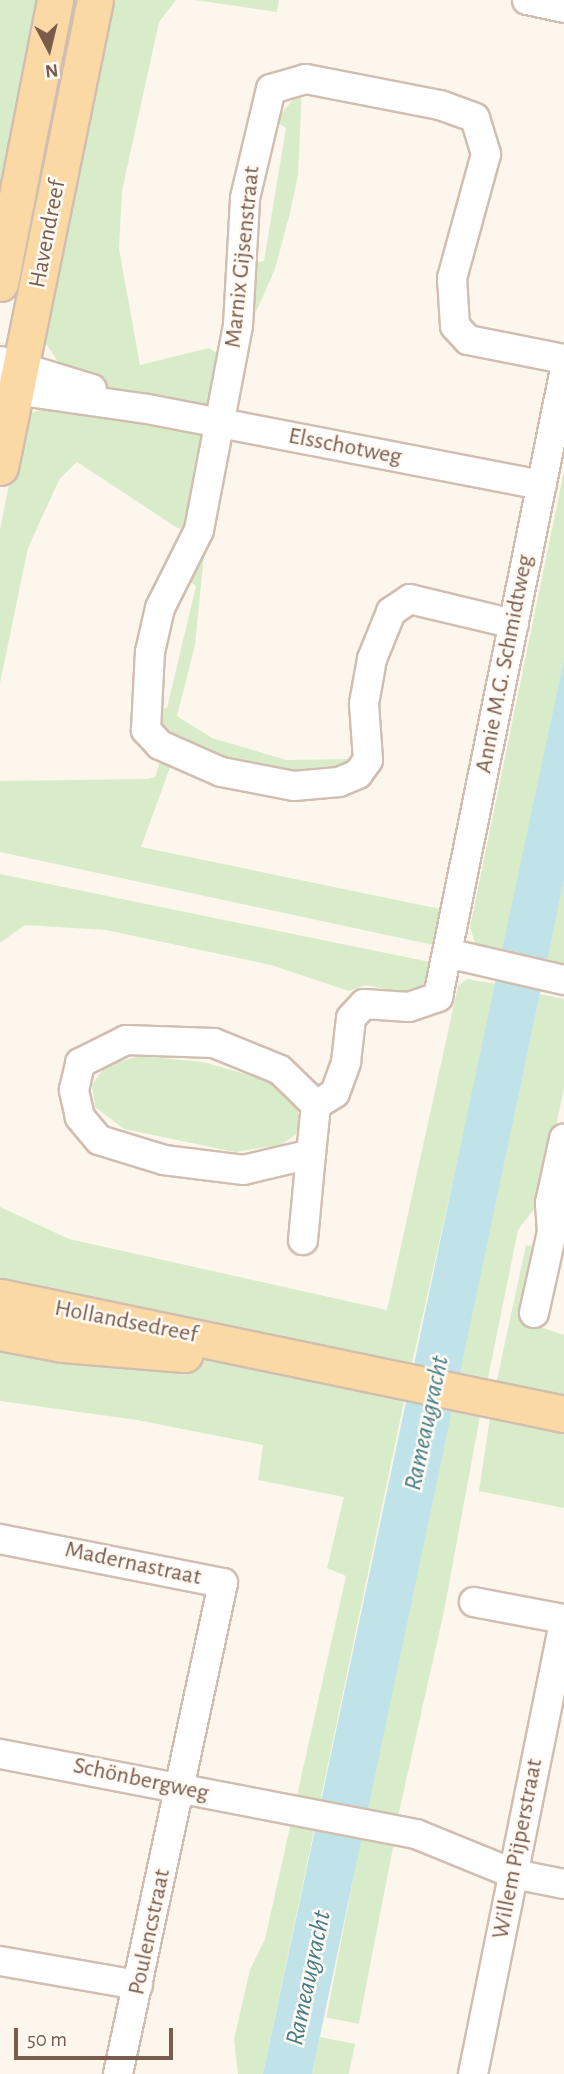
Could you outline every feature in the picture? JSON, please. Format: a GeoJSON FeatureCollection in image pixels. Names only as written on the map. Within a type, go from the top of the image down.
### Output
{"type":"FeatureCollection","features":[{"type":"Feature","properties":{"kind":"main road","name":"Havendreef"},"geometry":{"type":"LineString","coordinates":[[0,283],[55,0]]}},
{"type":"Feature","properties":{"kind":"main road","name":"Havendreef"},"geometry":{"type":"LineString","coordinates":[[0,467],[10,377],[95,0]]}},
{"type":"Feature","properties":{"kind":"main road","name":"Hollandsedreef"},"geometry":{"type":"LineString","coordinates":[[0,1297],[200,1335],[251,1352],[564,1414]]}},
{"type":"Feature","properties":{"kind":"main road","name":"Hollandsedreef"},"geometry":{"type":"LineString","coordinates":[[0,1332],[63,1344],[211,1356],[251,1352]]}},
{"type":"Feature","properties":{"kind":"street"},"geometry":{"type":"LineString","coordinates":[[527,0],[564,8]]}},
{"type":"Feature","properties":{"kind":"street","name":"Marnix Gijsenstraat"},"geometry":{"type":"LineString","coordinates":[[218,422],[239,325],[245,198],[260,124],[271,89],[306,79],[440,104],[475,118],[486,154],[452,278],[455,326],[468,340],[564,359]]}},
{"type":"Feature","properties":{"kind":"street","name":"Annie M.G. Schmidtweg"},"geometry":{"type":"LineString","coordinates":[[316,1105],[335,1093],[346,1062],[351,1018],[372,1002],[409,1007],[438,997],[564,374]]}},
{"type":"Feature","properties":{"kind":"street","name":"Elsschotweg"},"geometry":{"type":"LineString","coordinates":[[10,377],[148,409],[542,485]]}},
{"type":"Feature","properties":{"kind":"street"},"geometry":{"type":"LineString","coordinates":[[218,422],[199,530],[160,608],[150,652],[146,730],[160,745],[221,772],[294,786],[339,782],[358,774],[368,760],[364,704],[372,659],[391,612],[410,599],[514,624]]}},
{"type":"Feature","properties":{"kind":"street"},"geometry":{"type":"LineString","coordinates":[[447,953],[489,965],[555,978]]}},
{"type":"Feature","properties":{"kind":"street"},"geometry":{"type":"LineString","coordinates":[[303,1240],[316,1105],[280,1070],[214,1043],[126,1040],[80,1063],[74,1090],[80,1117],[99,1140],[164,1160],[244,1170],[311,1154]]}},
{"type":"Feature","properties":{"kind":"street"},"geometry":{"type":"LineString","coordinates":[[534,1312],[558,1233],[550,1203],[564,1139]]}},
{"type":"Feature","properties":{"kind":"street","name":"Madernastraat"},"geometry":{"type":"LineString","coordinates":[[0,1539],[223,1583],[181,1790]]}},
{"type":"Feature","properties":{"kind":"street","name":"Willem Pijperstraat"},"geometry":{"type":"LineString","coordinates":[[473,2074],[564,1621],[474,1602]]}},
{"type":"Feature","properties":{"kind":"street","name":"Schönbergweg"},"geometry":{"type":"LineString","coordinates":[[0,1754],[416,1834],[514,1874]]}},
{"type":"Feature","properties":{"kind":"street","name":"Poulencstraat"},"geometry":{"type":"LineString","coordinates":[[118,2074],[181,1790]]}},
{"type":"Feature","properties":{"kind":"street"},"geometry":{"type":"LineString","coordinates":[[514,1874],[564,1884]]}},
{"type":"Feature","properties":{"kind":"street"},"geometry":{"type":"LineString","coordinates":[[0,1961],[138,1985]]}},
{"type":"Feature","properties":{"kind":"green space"},"geometry":{"type":"Polygon","coordinates":[[[0,0],[36,0],[0,198],[0,0]]]}},
{"type":"Feature","properties":{"kind":"green space"},"geometry":{"type":"Polygon","coordinates":[[[105,0],[176,0],[159,22],[122,191],[119,249],[140,365],[209,348],[225,358],[216,395],[206,406],[128,394],[66,374],[39,333],[105,0]]]}},
{"type":"Feature","properties":{"kind":"green space"},"geometry":{"type":"Polygon","coordinates":[[[195,0],[279,0],[277,12],[195,0]]]}},
{"type":"Feature","properties":{"kind":"green space"},"geometry":{"type":"Polygon","coordinates":[[[302,89],[298,175],[290,213],[275,269],[252,321],[249,264],[264,261],[286,128],[275,121],[302,89]]]}},
{"type":"Feature","properties":{"kind":"green space"},"geometry":{"type":"Polygon","coordinates":[[[51,407],[125,413],[204,433],[193,518],[179,529],[77,462],[59,480],[28,548],[0,683],[0,529],[23,415],[51,407]]]}},
{"type":"Feature","properties":{"kind":"green space"},"geometry":{"type":"Polygon","coordinates":[[[564,471],[564,659],[503,952],[476,946],[470,927],[564,471]]]}},
{"type":"Feature","properties":{"kind":"green space"},"geometry":{"type":"Polygon","coordinates":[[[206,535],[195,645],[177,716],[212,738],[286,760],[351,759],[351,771],[285,778],[222,764],[155,722],[155,710],[167,708],[196,586],[183,576],[206,535]]]}},
{"type":"Feature","properties":{"kind":"green space"},"geometry":{"type":"Polygon","coordinates":[[[161,759],[172,762],[141,847],[445,910],[438,946],[0,852],[0,781],[148,779],[155,777],[161,759]]]}},
{"type":"Feature","properties":{"kind":"green space"},"geometry":{"type":"Polygon","coordinates":[[[0,874],[435,963],[430,988],[414,996],[366,985],[349,991],[271,965],[106,930],[25,925],[0,943],[0,874]]]}},
{"type":"Feature","properties":{"kind":"green space"},"geometry":{"type":"Polygon","coordinates":[[[564,880],[564,965],[546,962],[564,880]]]}},
{"type":"Feature","properties":{"kind":"green space"},"geometry":{"type":"Polygon","coordinates":[[[467,979],[497,984],[411,1368],[0,1281],[0,1207],[69,1239],[387,1310],[458,986],[467,979]]]}},
{"type":"Feature","properties":{"kind":"green space"},"geometry":{"type":"Polygon","coordinates":[[[540,994],[564,999],[564,1088],[541,1200],[518,1230],[487,1383],[458,1378],[540,994]]]}},
{"type":"Feature","properties":{"kind":"green space"},"geometry":{"type":"Polygon","coordinates":[[[140,1056],[203,1062],[267,1080],[295,1101],[300,1120],[296,1134],[281,1145],[235,1152],[124,1129],[95,1107],[92,1085],[105,1066],[140,1056]]]}},
{"type":"Feature","properties":{"kind":"green space"},"geometry":{"type":"Polygon","coordinates":[[[526,1245],[541,1248],[529,1323],[564,1335],[564,1400],[496,1384],[526,1245]]]}},
{"type":"Feature","properties":{"kind":"green space"},"geometry":{"type":"Polygon","coordinates":[[[0,1336],[113,1355],[237,1362],[405,1397],[263,2074],[238,2074],[234,2039],[250,1970],[265,1939],[346,1576],[327,1568],[344,1497],[258,1480],[263,1445],[137,1420],[0,1401],[0,1336]]]}},
{"type":"Feature","properties":{"kind":"green space"},"geometry":{"type":"Polygon","coordinates":[[[452,1409],[480,1416],[444,1611],[397,1821],[366,1815],[452,1409]]]}},
{"type":"Feature","properties":{"kind":"green space"},"geometry":{"type":"Polygon","coordinates":[[[490,1418],[564,1434],[564,1508],[479,1491],[490,1418]]]}},
{"type":"Feature","properties":{"kind":"green space"},"geometry":{"type":"Polygon","coordinates":[[[362,1834],[394,1840],[359,2024],[326,2018],[362,1834]]]}},
{"type":"Feature","properties":{"kind":"green space"},"geometry":{"type":"Polygon","coordinates":[[[320,2037],[355,2044],[349,2074],[312,2074],[320,2037]]]}},
{"type":"Feature","properties":{"kind":"water","name":"Rameaugracht"},"geometry":{"type":"Polygon","coordinates":[[[564,659],[564,880],[312,2074],[263,2074],[564,659]]]}}]}
